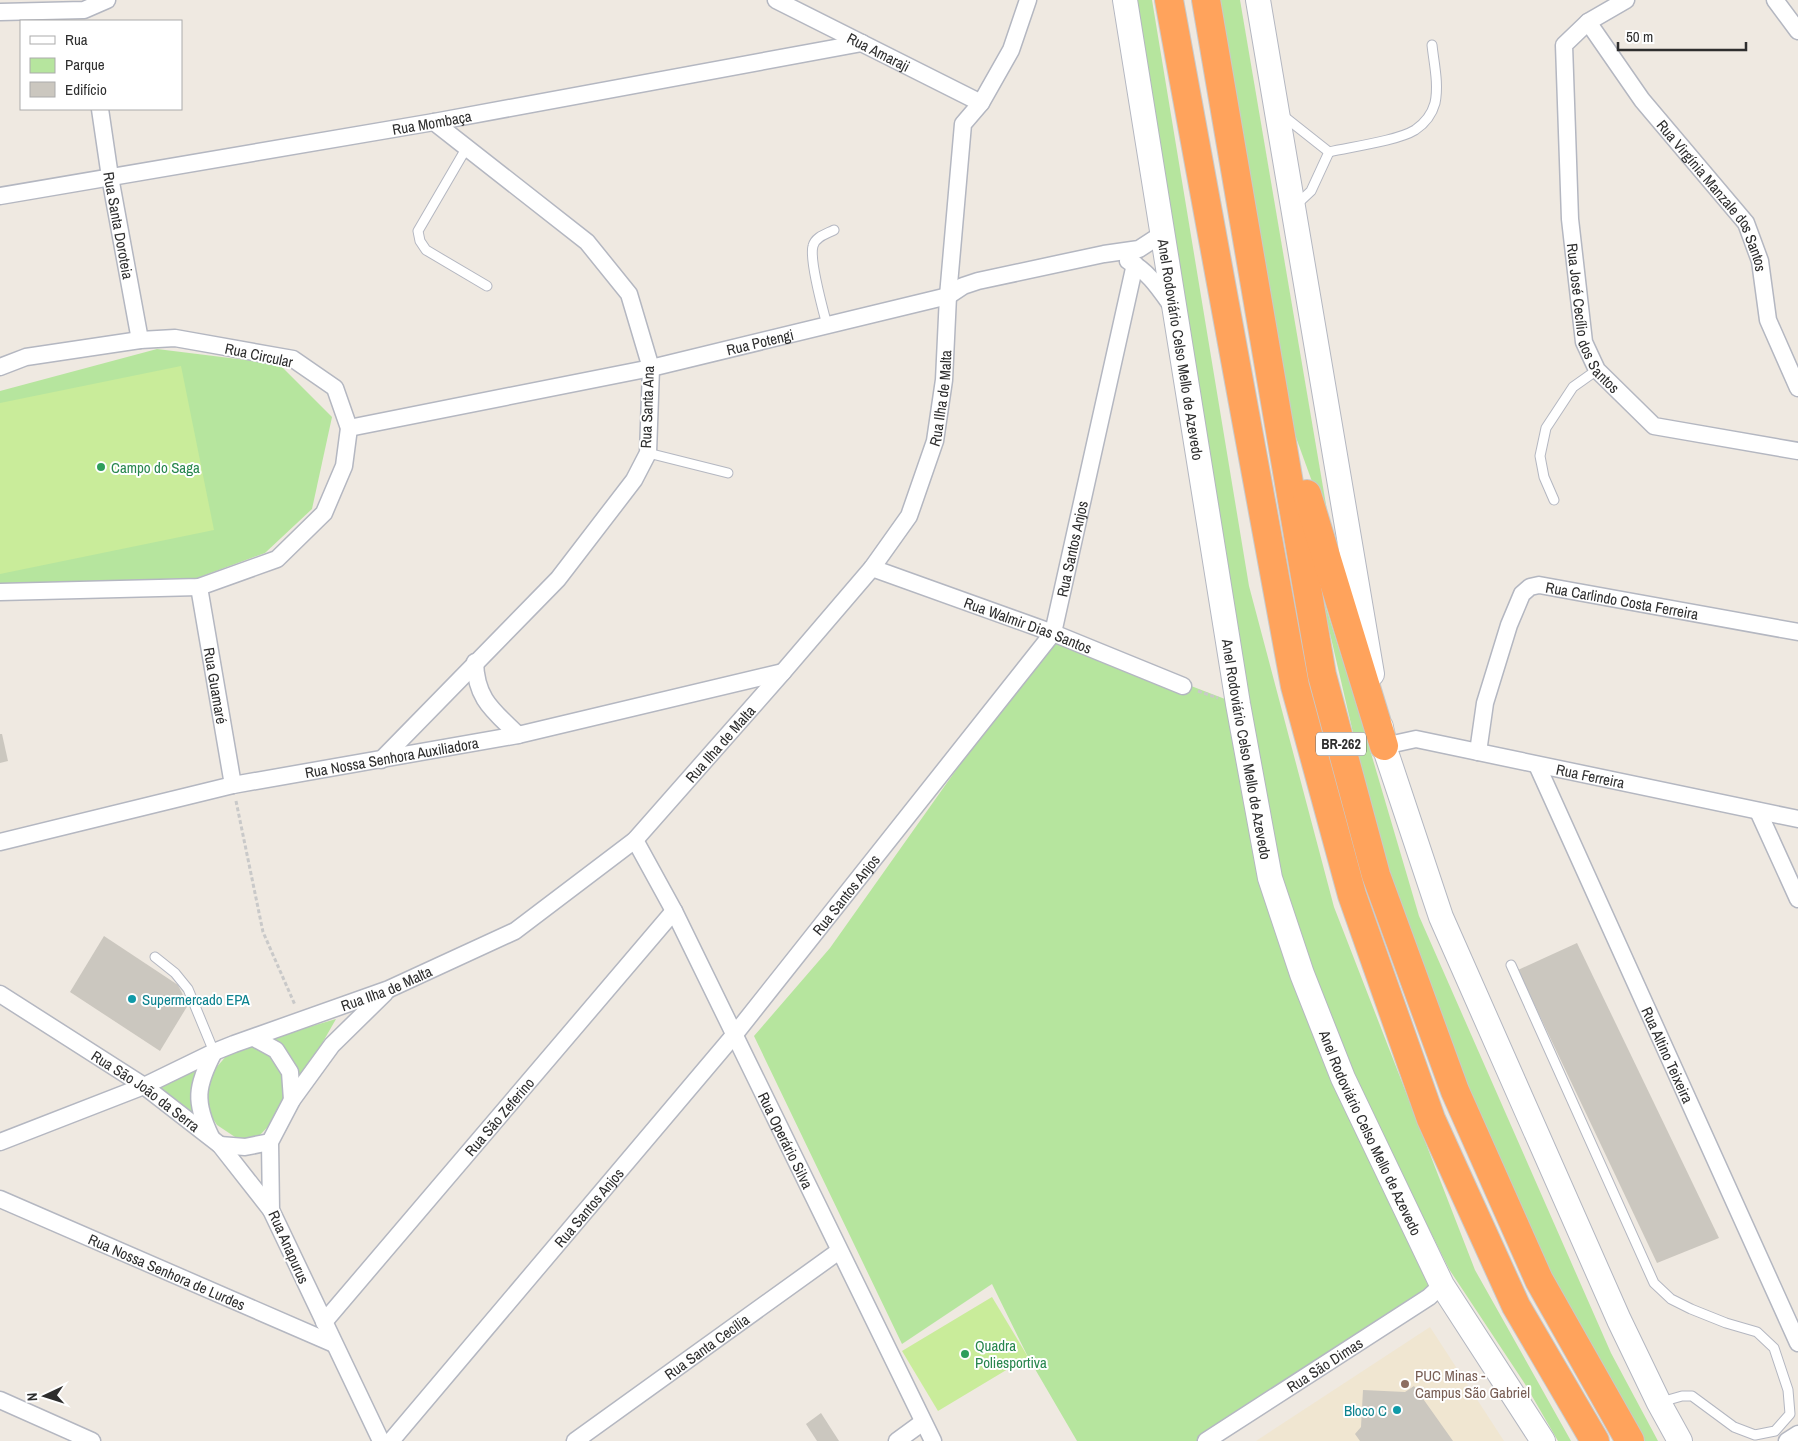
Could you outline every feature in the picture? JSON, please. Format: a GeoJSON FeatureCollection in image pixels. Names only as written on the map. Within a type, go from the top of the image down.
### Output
{"type":"FeatureCollection","features":[{"type":"Feature","properties":{"kind":"highway","name":"BR-262"},"geometry":{"type":"LineString","coordinates":[[1169,0],[1295,686],[1352,895],[1435,1128],[1516,1306],[1595,1441]]}},
{"type":"Feature","properties":{"kind":"highway","name":"BR-262"},"geometry":{"type":"LineString","coordinates":[[1206,0],[1322,674],[1376,876],[1455,1091],[1539,1280],[1630,1441]]}},
{"type":"Feature","properties":{"kind":"highway"},"geometry":{"type":"LineString","coordinates":[[1274,389],[1384,746]]}},
{"type":"Feature","properties":{"kind":"main road","name":"Anel Rodoviário Celso Mello de Azevedo"},"geometry":{"type":"LineString","coordinates":[[1125,0],[1238,704],[1270,878],[1302,974],[1343,1078],[1442,1285],[1543,1441]]}},
{"type":"Feature","properties":{"kind":"main road"},"geometry":{"type":"LineString","coordinates":[[1258,0],[1384,746],[1440,917],[1618,1320],[1680,1441]]}},
{"type":"Feature","properties":{"kind":"street"},"geometry":{"type":"LineString","coordinates":[[0,12],[85,16],[107,0]]}},
{"type":"Feature","properties":{"kind":"street","name":"Rua Amaraji"},"geometry":{"type":"LineString","coordinates":[[776,0],[981,103]]}},
{"type":"Feature","properties":{"kind":"street","name":"Rua Ilha de Malta"},"geometry":{"type":"LineString","coordinates":[[0,1142],[144,1086],[214,1052],[389,989],[515,931],[635,840],[784,672],[872,568],[909,516],[935,441],[944,380],[948,296],[963,124],[981,103],[1011,50],[1028,0]]}},
{"type":"Feature","properties":{"kind":"street"},"geometry":{"type":"LineString","coordinates":[[1588,22],[1626,0]]}},
{"type":"Feature","properties":{"kind":"street"},"geometry":{"type":"LineString","coordinates":[[1775,0],[1798,31]]}},
{"type":"Feature","properties":{"kind":"street","name":"Rua José Cecílio dos Santos"},"geometry":{"type":"LineString","coordinates":[[1588,22],[1564,45],[1570,219],[1584,342],[1597,370],[1654,426],[1798,452]]}},
{"type":"Feature","properties":{"kind":"street","name":"Rua Virgínia Manzale dos Santos"},"geometry":{"type":"LineString","coordinates":[[1588,22],[1642,100],[1746,223],[1760,261],[1768,320],[1798,388]]}},
{"type":"Feature","properties":{"kind":"street","name":"Rua Mombaça"},"geometry":{"type":"LineString","coordinates":[[0,196],[434,122],[862,43]]}},
{"type":"Feature","properties":{"kind":"street","name":"Rua Santa Doroteia"},"geometry":{"type":"LineString","coordinates":[[100,110],[110,177],[140,340]]}},
{"type":"Feature","properties":{"kind":"street","name":"Rua Santa Ana"},"geometry":{"type":"LineString","coordinates":[[381,760],[558,579],[634,480],[648,453],[652,368],[629,294],[587,242],[434,122]]}},
{"type":"Feature","properties":{"kind":"street","name":"Rua Potengi"},"geometry":{"type":"LineString","coordinates":[[349,428],[652,368],[948,296],[963,286],[978,281],[1104,254],[1139,249],[1162,234]]}},
{"type":"Feature","properties":{"kind":"street"},"geometry":{"type":"LineString","coordinates":[[1104,254],[1135,264],[1159,288],[1175,312]]}},
{"type":"Feature","properties":{"kind":"street","name":"Rua Santos Anjos"},"geometry":{"type":"LineString","coordinates":[[391,1441],[735,1034],[1052,633],[1135,264]]}},
{"type":"Feature","properties":{"kind":"street","name":"Rua Circular"},"geometry":{"type":"LineString","coordinates":[[0,367],[26,357],[140,340],[175,338],[293,359],[335,388],[349,428],[344,466],[324,513],[278,559],[199,587],[0,592]]}},
{"type":"Feature","properties":{"kind":"street","name":"Rua Walmir Dias Santos"},"geometry":{"type":"LineString","coordinates":[[872,568],[1052,633],[1182,686]]}},
{"type":"Feature","properties":{"kind":"street","name":"Rua Carlindo Costa Ferreira"},"geometry":{"type":"LineString","coordinates":[[1478,752],[1485,703],[1506,633],[1522,594],[1530,587],[1539,586],[1798,632]]}},
{"type":"Feature","properties":{"kind":"street","name":"Rua Guamaré"},"geometry":{"type":"LineString","coordinates":[[199,587],[233,785]]}},
{"type":"Feature","properties":{"kind":"street"},"geometry":{"type":"LineString","coordinates":[[475,662],[476,677],[480,691],[490,708],[518,735]]}},
{"type":"Feature","properties":{"kind":"street","name":"Rua Nossa Senhora Auxiliadora"},"geometry":{"type":"LineString","coordinates":[[0,842],[233,785],[518,735],[784,672]]}},
{"type":"Feature","properties":{"kind":"street","name":"Rua Ferreira"},"geometry":{"type":"LineString","coordinates":[[1384,746],[1416,739],[1798,819]]}},
{"type":"Feature","properties":{"kind":"street","name":"Rua Altino Teixeira"},"geometry":{"type":"LineString","coordinates":[[1537,765],[1798,1343]]}},
{"type":"Feature","properties":{"kind":"street"},"geometry":{"type":"LineString","coordinates":[[1758,811],[1798,899]]}},
{"type":"Feature","properties":{"kind":"street","name":"Rua Operário Silva"},"geometry":{"type":"LineString","coordinates":[[635,840],[674,911],[735,1034],[933,1441]]}},
{"type":"Feature","properties":{"kind":"street","name":"Rua São Zeferino"},"geometry":{"type":"LineString","coordinates":[[324,1322],[674,911]]}},
{"type":"Feature","properties":{"kind":"street","name":"Rua Anapurus"},"geometry":{"type":"LineString","coordinates":[[381,1441],[271,1210],[270,1142],[292,1100],[332,1045],[389,989]]}},
{"type":"Feature","properties":{"kind":"street","name":"Rua São João da Serra"},"geometry":{"type":"LineString","coordinates":[[0,994],[144,1086],[216,1142],[271,1210]]}},
{"type":"Feature","properties":{"kind":"street"},"geometry":{"type":"LineString","coordinates":[[254,1038],[276,1050],[290,1072],[292,1100]]}},
{"type":"Feature","properties":{"kind":"street"},"geometry":{"type":"LineString","coordinates":[[214,1052],[204,1071],[198,1098],[204,1123],[216,1142],[245,1148],[270,1142]]}},
{"type":"Feature","properties":{"kind":"street","name":"Rua Nossa Senhora de Lurdes"},"geometry":{"type":"LineString","coordinates":[[0,1199],[334,1344]]}},
{"type":"Feature","properties":{"kind":"street","name":"Rua Santa Cecília"},"geometry":{"type":"LineString","coordinates":[[575,1441],[839,1251]]}},
{"type":"Feature","properties":{"kind":"street","name":"Rua São Dimas"},"geometry":{"type":"LineString","coordinates":[[1206,1441],[1429,1297],[1442,1285]]}},
{"type":"Feature","properties":{"kind":"street"},"geometry":{"type":"LineString","coordinates":[[0,1400],[92,1441]]}},
{"type":"Feature","properties":{"kind":"street"},"geometry":{"type":"LineString","coordinates":[[897,1441],[923,1422]]}},
{"type":"Feature","properties":{"kind":"street"},"geometry":{"type":"LineString","coordinates":[[1787,1441],[1798,1434]]}},
{"type":"Feature","properties":{"kind":"lane"},"geometry":{"type":"LineString","coordinates":[[1329,152],[1390,139],[1414,131],[1426,122],[1435,104],[1436,88],[1432,45]]}},
{"type":"Feature","properties":{"kind":"lane"},"geometry":{"type":"LineString","coordinates":[[1276,110],[1329,152]]}},
{"type":"Feature","properties":{"kind":"lane"},"geometry":{"type":"LineString","coordinates":[[467,147],[418,231],[420,241],[426,250],[487,286]]}},
{"type":"Feature","properties":{"kind":"lane"},"geometry":{"type":"LineString","coordinates":[[1293,208],[1311,191],[1329,152]]}},
{"type":"Feature","properties":{"kind":"lane"},"geometry":{"type":"LineString","coordinates":[[827,325],[812,259],[813,246],[818,238],[834,230]]}},
{"type":"Feature","properties":{"kind":"lane"},"geometry":{"type":"LineString","coordinates":[[1554,500],[1544,477],[1540,456],[1546,428],[1573,387],[1597,370]]}},
{"type":"Feature","properties":{"kind":"lane"},"geometry":{"type":"LineString","coordinates":[[648,453],[728,473]]}},
{"type":"Feature","properties":{"kind":"lane"},"geometry":{"type":"LineString","coordinates":[[156,957],[175,973],[188,989],[214,1052]]}},
{"type":"Feature","properties":{"kind":"lane"},"geometry":{"type":"LineString","coordinates":[[1511,965],[1654,1283],[1671,1298],[1691,1309],[1757,1332],[1774,1348],[1788,1390],[1790,1414],[1775,1431],[1755,1435],[1734,1427],[1692,1396],[1682,1396],[1659,1403]]}},
{"type":"Feature","properties":{"kind":"path"},"geometry":{"type":"LineString","coordinates":[[1182,686],[1238,704]]}},
{"type":"Feature","properties":{"kind":"path"},"geometry":{"type":"LineString","coordinates":[[233,785],[263,932],[301,1020]]}},
{"type":"Feature","properties":{"kind":"shaded area","name":"PUC Minas - Campus São Gabriel"},"geometry":{"type":"Polygon","coordinates":[[[1430,1327],[1504,1441],[1256,1441],[1430,1327]]]}},
{"type":"Feature","properties":{"kind":"green space"},"geometry":{"type":"Polygon","coordinates":[[[1132,0],[1152,0],[1249,586],[1334,907],[1475,1270],[1571,1441],[1558,1441],[1525,1384],[1449,1269],[1302,974],[1442,1285],[1205,1441],[1077,1441],[1028,1357],[992,1284],[902,1344],[754,1036],[830,948],[1053,633],[1238,704],[1132,0]]]}},
{"type":"Feature","properties":{"kind":"green space"},"geometry":{"type":"Polygon","coordinates":[[[1214,0],[1240,0],[1331,534],[1285,407],[1214,0]]]}},
{"type":"Feature","properties":{"kind":"green space","name":"Campo do Saga"},"geometry":{"type":"Polygon","coordinates":[[[157,349],[279,364],[332,417],[312,509],[265,553],[197,578],[0,584],[0,391],[157,349]]]}},
{"type":"Feature","properties":{"kind":"green space","name":"Campo do Saga"},"geometry":{"type":"Polygon","coordinates":[[[181,366],[214,530],[0,574],[0,403],[181,366]]]}},
{"type":"Feature","properties":{"kind":"green space"},"geometry":{"type":"Polygon","coordinates":[[[1318,582],[1358,709],[1419,916],[1611,1353],[1658,1441],[1641,1441],[1526,1229],[1446,1039],[1375,827],[1318,582]]]}},
{"type":"Feature","properties":{"kind":"green space"},"geometry":{"type":"Polygon","coordinates":[[[336,1019],[300,1082],[268,1039],[336,1019]]]}},
{"type":"Feature","properties":{"kind":"green space"},"geometry":{"type":"Polygon","coordinates":[[[256,1043],[270,1052],[283,1069],[287,1094],[280,1114],[260,1135],[241,1141],[217,1125],[205,1107],[208,1077],[228,1054],[256,1043]]]}},
{"type":"Feature","properties":{"kind":"green space"},"geometry":{"type":"Polygon","coordinates":[[[203,1063],[197,1118],[147,1089],[203,1063]]]}},
{"type":"Feature","properties":{"kind":"green space","name":"Quadra Poliesportiva"},"geometry":{"type":"Polygon","coordinates":[[[992,1297],[1028,1357],[938,1411],[902,1351],[992,1297]]]}},
{"type":"Feature","properties":{"kind":"building"},"geometry":{"type":"Polygon","coordinates":[[[0,734],[2,734],[8,761],[0,763],[0,734]]]}},
{"type":"Feature","properties":{"kind":"building","name":"Supermercado EPA"},"geometry":{"type":"Polygon","coordinates":[[[104,936],[178,985],[188,1005],[160,1051],[70,992],[104,936]]]}},
{"type":"Feature","properties":{"kind":"building"},"geometry":{"type":"Polygon","coordinates":[[[1577,943],[1719,1238],[1657,1263],[1518,970],[1577,943]]]}},
{"type":"Feature","properties":{"kind":"building","name":"Bloco C"},"geometry":{"type":"Polygon","coordinates":[[[1414,1386],[1453,1441],[1360,1441],[1355,1434],[1361,1427],[1363,1390],[1405,1392],[1414,1386]]]}},
{"type":"Feature","properties":{"kind":"building"},"geometry":{"type":"Polygon","coordinates":[[[821,1413],[839,1441],[817,1441],[806,1424],[821,1413]]]}},
{"type":"Feature","properties":{"kind":"place","name":"Campo do Saga"},"geometry":{"type":"Point","coordinates":[101,467]}},
{"type":"Feature","properties":{"kind":"place","name":"Supermercado EPA"},"geometry":{"type":"Point","coordinates":[132,999]}},
{"type":"Feature","properties":{"kind":"place","name":"Quadra Poliesportiva"},"geometry":{"type":"Point","coordinates":[965,1354]}},
{"type":"Feature","properties":{"kind":"place","name":"PUC Minas - Campus São Gabriel"},"geometry":{"type":"Point","coordinates":[1405,1384]}},
{"type":"Feature","properties":{"kind":"place","name":"Bloco C"},"geometry":{"type":"Point","coordinates":[1397,1410]}}]}
